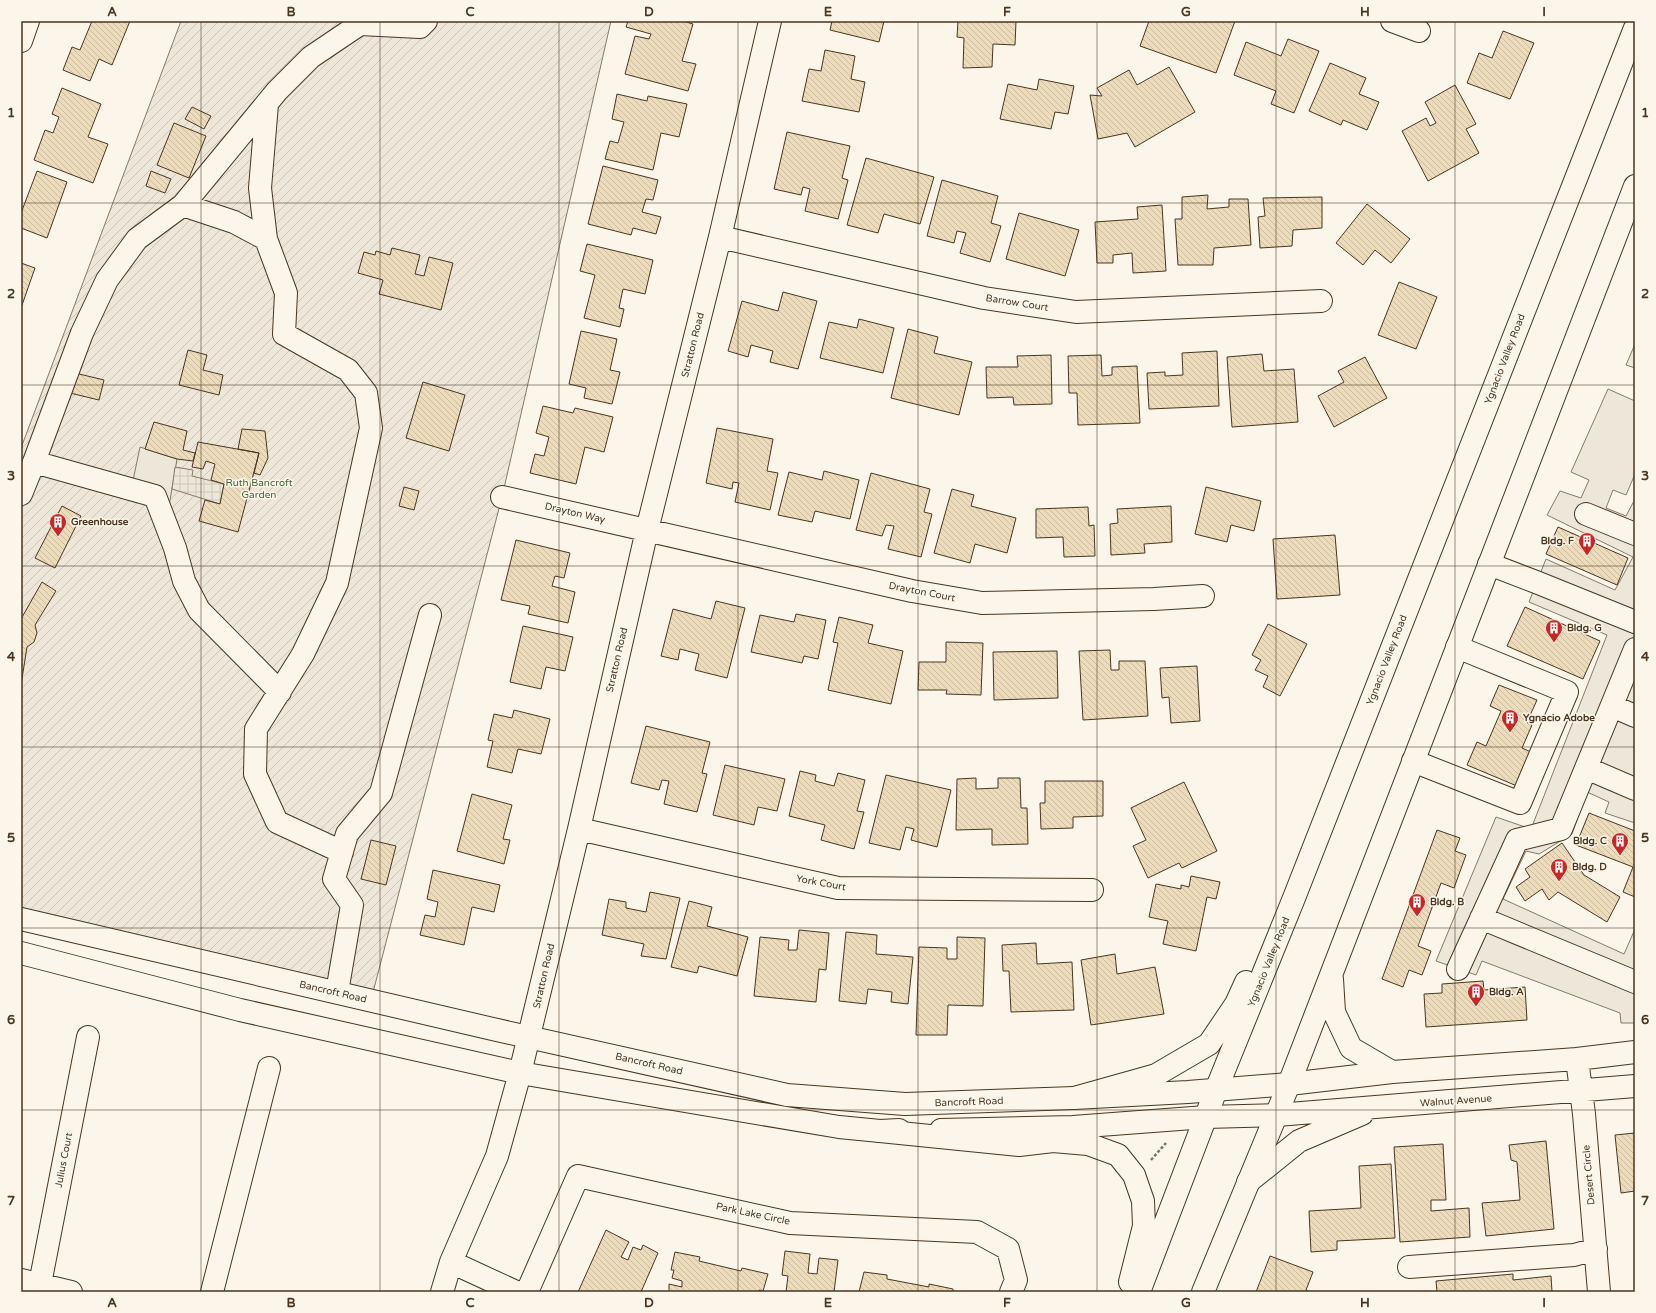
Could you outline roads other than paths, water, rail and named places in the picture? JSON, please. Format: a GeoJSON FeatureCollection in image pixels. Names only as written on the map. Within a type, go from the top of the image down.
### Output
{"type":"FeatureCollection","features":[{"type":"Feature","properties":{"kind":"main road"},"geometry":{"type":"LineString","coordinates":[[21,41],[28,21]]}},
{"type":"Feature","properties":{"kind":"main road"},"geometry":{"type":"LineString","coordinates":[[21,494],[82,334],[107,280],[137,239],[183,205],[267,104],[311,57],[361,23],[420,27],[426,21]]}},
{"type":"Feature","properties":{"kind":"main road","name":"Stratton Road"},"geometry":{"type":"LineString","coordinates":[[442,1292],[451,1262],[497,1156],[520,1073],[579,829],[647,530],[720,237],[770,21]]}},
{"type":"Feature","properties":{"kind":"main road"},"geometry":{"type":"LineString","coordinates":[[1392,21],[1419,31]]}},
{"type":"Feature","properties":{"kind":"main road","name":"Ygnacio Valley Road"},"geometry":{"type":"LineString","coordinates":[[1139,1292],[1216,1090],[1294,898],[1635,28]]}},
{"type":"Feature","properties":{"kind":"main road"},"geometry":{"type":"LineString","coordinates":[[267,104],[260,188],[266,239],[286,293],[284,334],[348,370],[366,393],[371,428],[337,583],[303,654],[256,729],[255,774],[277,822],[342,852]]}},
{"type":"Feature","properties":{"kind":"main road"},"geometry":{"type":"LineString","coordinates":[[1202,1292],[1277,1115],[1635,186]]}},
{"type":"Feature","properties":{"kind":"main road"},"geometry":{"type":"LineString","coordinates":[[183,205],[234,222],[266,239]]}},
{"type":"Feature","properties":{"kind":"main road","name":"Barrow Court"},"geometry":{"type":"LineString","coordinates":[[720,237],[984,298],[1076,312],[1321,301]]}},
{"type":"Feature","properties":{"kind":"main road"},"geometry":{"type":"LineString","coordinates":[[34,462],[155,496],[175,548],[184,580],[199,610],[280,692]]}},
{"type":"Feature","properties":{"kind":"main road","name":"Drayton Way"},"geometry":{"type":"LineString","coordinates":[[502,496],[647,530]]}},
{"type":"Feature","properties":{"kind":"main road"},"geometry":{"type":"LineString","coordinates":[[1586,514],[1635,534]]}},
{"type":"Feature","properties":{"kind":"main road","name":"Drayton Court"},"geometry":{"type":"LineString","coordinates":[[647,530],[904,589],[982,603],[1203,596]]}},
{"type":"Feature","properties":{"kind":"main road"},"geometry":{"type":"LineString","coordinates":[[1489,564],[1635,622]]}},
{"type":"Feature","properties":{"kind":"main road"},"geometry":{"type":"LineString","coordinates":[[337,992],[352,905],[334,879],[347,834],[381,793],[430,615]]}},
{"type":"Feature","properties":{"kind":"main road"},"geometry":{"type":"LineString","coordinates":[[1413,761],[1520,804],[1567,692],[1457,647]]}},
{"type":"Feature","properties":{"kind":"main road"},"geometry":{"type":"LineString","coordinates":[[1458,969],[1516,840],[1561,829],[1635,649]]}},
{"type":"Feature","properties":{"kind":"main road"},"geometry":{"type":"LineString","coordinates":[[1612,706],[1635,716]]}},
{"type":"Feature","properties":{"kind":"main road"},"geometry":{"type":"LineString","coordinates":[[1586,768],[1635,790]]}},
{"type":"Feature","properties":{"kind":"main road","name":"York Court"},"geometry":{"type":"LineString","coordinates":[[579,829],[838,888],[1092,890]]}},
{"type":"Feature","properties":{"kind":"main road"},"geometry":{"type":"LineString","coordinates":[[1074,1098],[1156,1075],[1209,1044],[1236,1004],[1257,954],[1294,898]]}},
{"type":"Feature","properties":{"kind":"main road","name":"Bancroft Road"},"geometry":{"type":"LineString","coordinates":[[21,918],[529,1037],[787,1095],[905,1104],[1074,1098],[1216,1090],[1289,1084]]}},
{"type":"Feature","properties":{"kind":"main road"},"geometry":{"type":"LineString","coordinates":[[1481,918],[1635,982]]}},
{"type":"Feature","properties":{"kind":"main road"},"geometry":{"type":"LineString","coordinates":[[21,953],[240,1010],[520,1073],[839,1127],[1019,1145],[1053,1141],[1088,1144],[1118,1155],[1134,1175],[1144,1201],[1144,1226],[1128,1292]]}},
{"type":"Feature","properties":{"kind":"main road"},"geometry":{"type":"LineString","coordinates":[[1332,971],[1334,1012],[1351,1048],[1392,1072]]}},
{"type":"Feature","properties":{"kind":"main road","name":"Julius Court"},"geometry":{"type":"LineString","coordinates":[[30,1282],[88,1037]]}},
{"type":"Feature","properties":{"kind":"main road"},"geometry":{"type":"LineString","coordinates":[[1289,1084],[1392,1072],[1577,1058],[1635,1052]]}},
{"type":"Feature","properties":{"kind":"main road","name":"Desert Circle"},"geometry":{"type":"LineString","coordinates":[[1577,1058],[1599,1292]]}},
{"type":"Feature","properties":{"kind":"main road"},"geometry":{"type":"LineString","coordinates":[[212,1292],[269,1068]]}},
{"type":"Feature","properties":{"kind":"main road","name":"Walnut Avenue"},"geometry":{"type":"LineString","coordinates":[[1277,1115],[1635,1086]]}},
{"type":"Feature","properties":{"kind":"main road"},"geometry":{"type":"LineString","coordinates":[[1248,1182],[1299,1140],[1379,1106]]}},
{"type":"Feature","properties":{"kind":"main road"},"geometry":{"type":"LineString","coordinates":[[880,1131],[1073,1127],[1206,1117],[1277,1115]]}},
{"type":"Feature","properties":{"kind":"main road","name":"Park Lake Circle"},"geometry":{"type":"LineString","coordinates":[[527,1292],[578,1176],[790,1223],[977,1232],[1008,1249],[1016,1280],[1011,1292]]}},
{"type":"Feature","properties":{"kind":"main road"},"geometry":{"type":"LineString","coordinates":[[1409,1267],[1574,1255],[1596,1249]]}},
{"type":"Feature","properties":{"kind":"main road"},"geometry":{"type":"LineString","coordinates":[[451,1262],[516,1292]]}},
{"type":"Feature","properties":{"kind":"main road"},"geometry":{"type":"LineString","coordinates":[[30,1282],[71,1292]]}},
{"type":"Feature","properties":{"kind":"place","name":"Greenhouse"},"geometry":{"type":"Point","coordinates":[58,537]}},
{"type":"Feature","properties":{"kind":"place","name":"Bldg. F"},"geometry":{"type":"Point","coordinates":[1587,556]}},
{"type":"Feature","properties":{"kind":"place","name":"Bldg. G"},"geometry":{"type":"Point","coordinates":[1554,643]}},
{"type":"Feature","properties":{"kind":"place","name":"Ygnacio Adobe"},"geometry":{"type":"Point","coordinates":[1510,733]}},
{"type":"Feature","properties":{"kind":"place","name":"Bldg. C"},"geometry":{"type":"Point","coordinates":[1620,856]}},
{"type":"Feature","properties":{"kind":"place","name":"Bldg. D"},"geometry":{"type":"Point","coordinates":[1559,882]}},
{"type":"Feature","properties":{"kind":"place","name":"Bldg. B"},"geometry":{"type":"Point","coordinates":[1417,917]}},
{"type":"Feature","properties":{"kind":"place","name":"Bldg. A"},"geometry":{"type":"Point","coordinates":[1476,1007]}},
{"type":"Feature","properties":{"kind":"park label","name":"Ruth Bancroft Garden"},"geometry":{"type":"Point","coordinates":[259,488]}}]}
